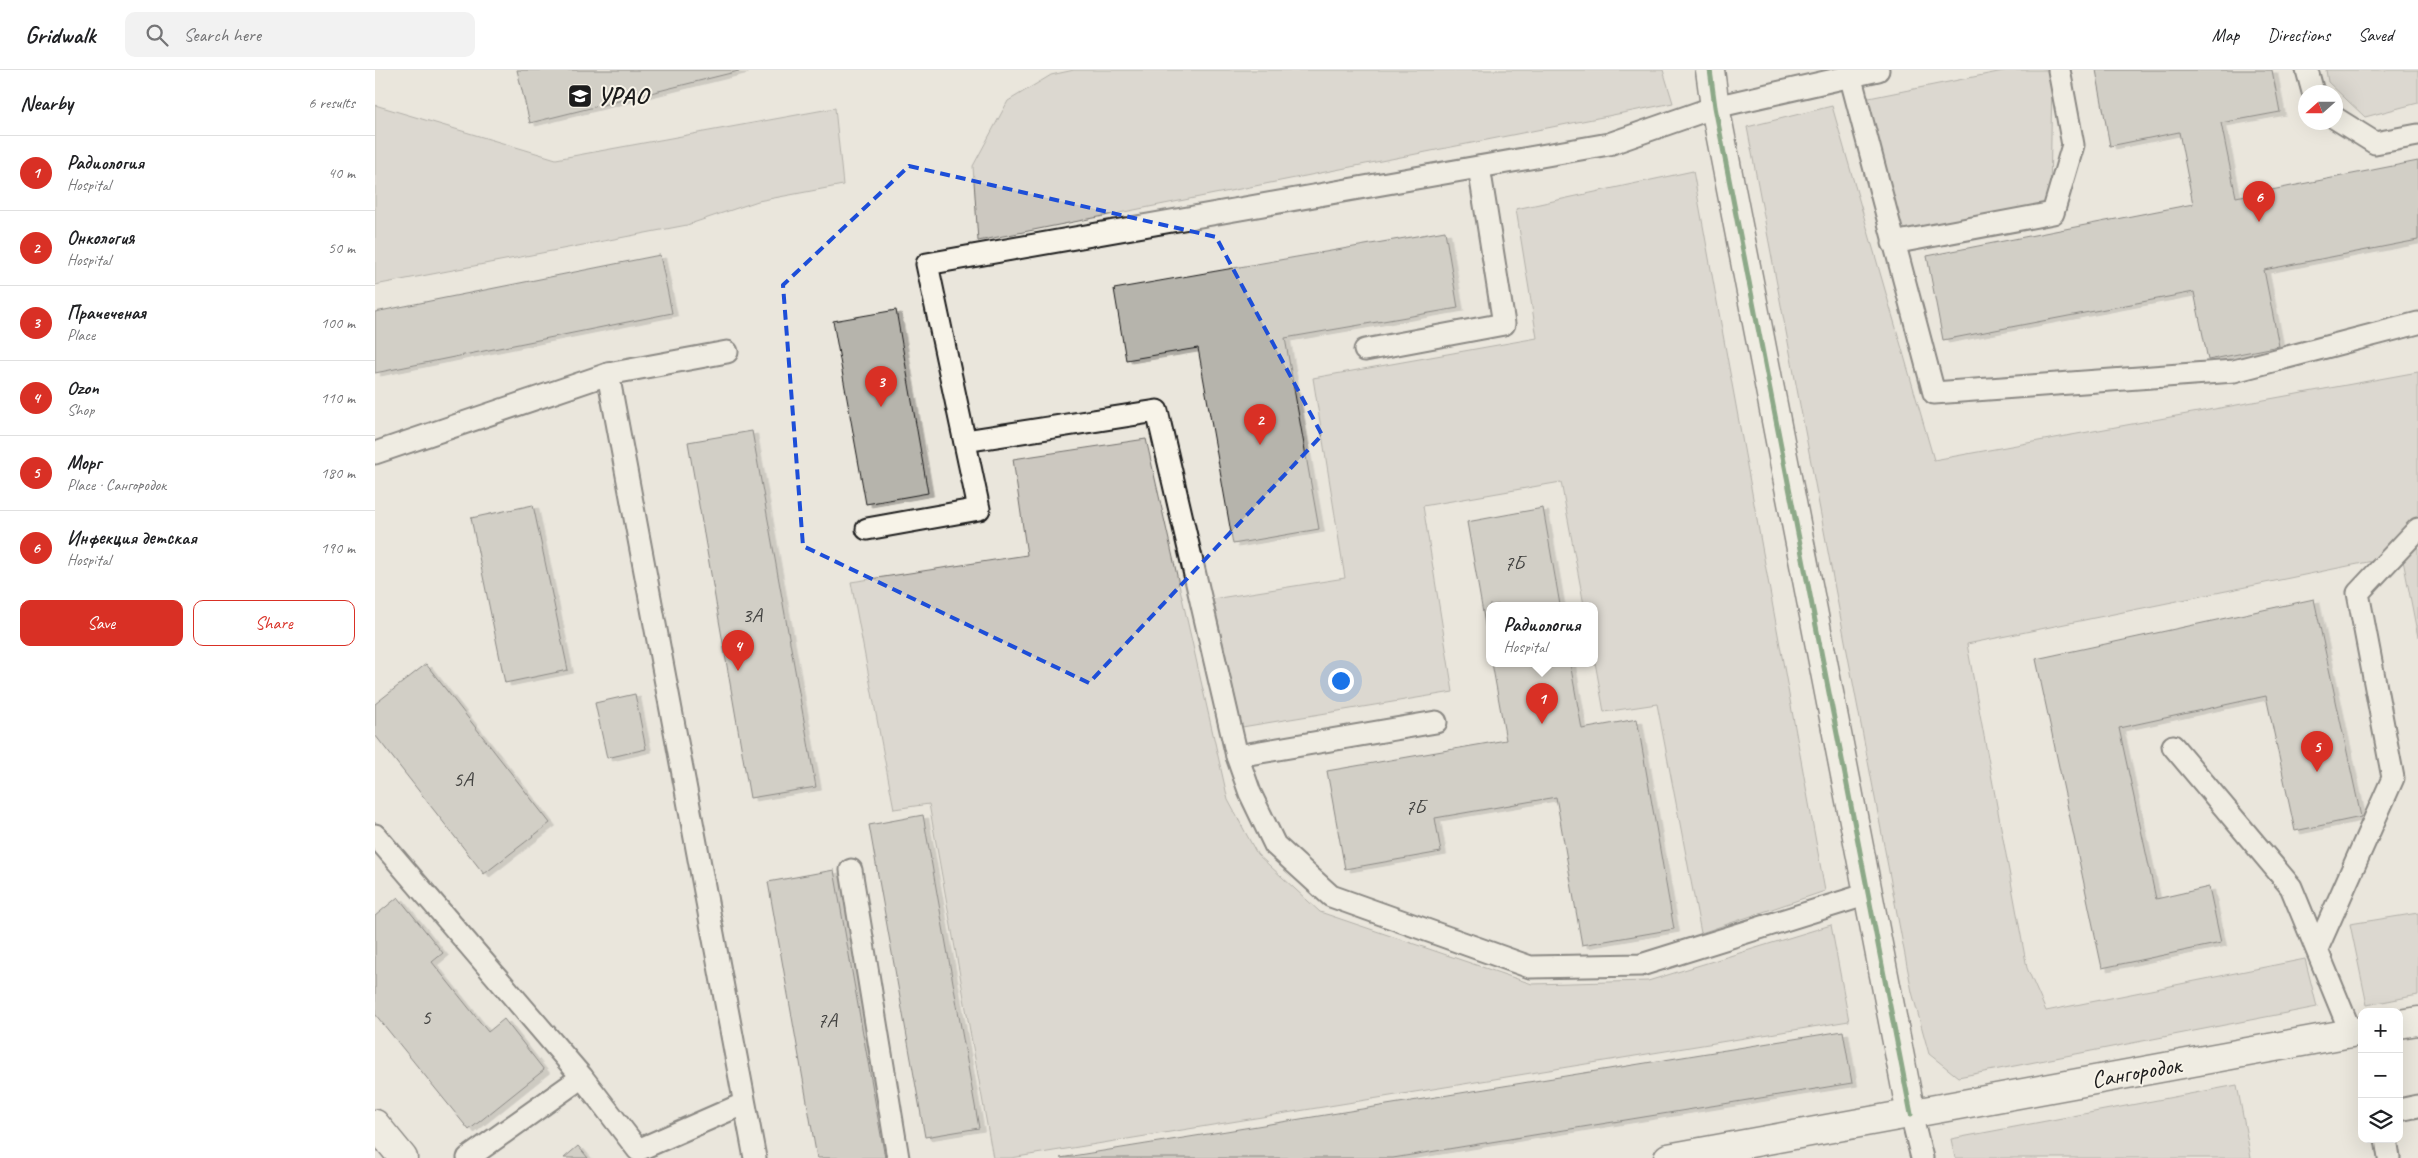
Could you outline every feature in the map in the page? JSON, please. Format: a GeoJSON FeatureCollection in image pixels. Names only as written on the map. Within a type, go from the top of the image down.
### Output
{"type":"FeatureCollection","features":[{"type":"Feature","properties":{"kind":"street"},"geometry":{"type":"LineString","coordinates":[[1710,70],[1715,107],[1911,1114]]}},
{"type":"Feature","properties":{"kind":"street"},"geometry":{"type":"LineString","coordinates":[[2403,1023],[2418,1020]]}},
{"type":"Feature","properties":{"kind":"street","name":"Сангородок"},"geometry":{"type":"LineString","coordinates":[[1668,1158],[2358,1035]]}},
{"type":"Feature","properties":{"kind":"street"},"geometry":{"type":"LineString","coordinates":[[375,1124],[403,1158]]}},
{"type":"Feature","properties":{"kind":"lane"},"geometry":{"type":"LineString","coordinates":[[867,529],[979,509],[927,264],[1609,144],[1715,107],[1877,70]]}},
{"type":"Feature","properties":{"kind":"lane"},"geometry":{"type":"LineString","coordinates":[[1893,243],[2053,213],[2073,145],[2059,70]]}},
{"type":"Feature","properties":{"kind":"lane"},"geometry":{"type":"LineString","coordinates":[[2307,70],[2311,85]]}},
{"type":"Feature","properties":{"kind":"lane"},"geometry":{"type":"LineString","coordinates":[[1850,75],[1934,393],[2234,371],[2418,323]]}},
{"type":"Feature","properties":{"kind":"lane"},"geometry":{"type":"LineString","coordinates":[[2343,123],[2375,143],[2418,135]]}},
{"type":"Feature","properties":{"kind":"lane"},"geometry":{"type":"LineString","coordinates":[[1365,350],[1504,324],[1479,167]]}},
{"type":"Feature","properties":{"kind":"lane"},"geometry":{"type":"LineString","coordinates":[[375,453],[608,374],[727,352]]}},
{"type":"Feature","properties":{"kind":"lane"},"geometry":{"type":"LineString","coordinates":[[608,374],[743,1104],[755,1158]]}},
{"type":"Feature","properties":{"kind":"lane"},"geometry":{"type":"LineString","coordinates":[[965,441],[1157,411],[1237,756],[1250,793],[1275,845],[1331,896],[1530,967],[1641,965],[1868,894]]}},
{"type":"Feature","properties":{"kind":"lane"},"geometry":{"type":"LineString","coordinates":[[2317,949],[2393,778],[2359,593],[2418,529]]}},
{"type":"Feature","properties":{"kind":"lane"},"geometry":{"type":"LineString","coordinates":[[1237,756],[1436,722]]}},
{"type":"Feature","properties":{"kind":"lane"},"geometry":{"type":"LineString","coordinates":[[2173,746],[2291,887],[2317,949],[2358,1035]]}},
{"type":"Feature","properties":{"kind":"lane"},"geometry":{"type":"LineString","coordinates":[[376,838],[582,1077],[638,1150],[743,1104]]}},
{"type":"Feature","properties":{"kind":"lane"},"geometry":{"type":"LineString","coordinates":[[851,870],[898,1158]]}},
{"type":"Feature","properties":{"kind":"lane"},"geometry":{"type":"LineString","coordinates":[[468,1158],[582,1077]]}},
{"type":"Feature","properties":{"kind":"lane"},"geometry":{"type":"LineString","coordinates":[[2403,1109],[2418,1106]]}},
{"type":"Feature","properties":{"kind":"lane"},"geometry":{"type":"LineString","coordinates":[[1911,1114],[1922,1158]]}},
{"type":"Feature","properties":{"kind":"lane"},"geometry":{"type":"LineString","coordinates":[[2387,1143],[2389,1158]]}},
{"type":"Feature","properties":{"kind":"highlighted area"},"geometry":{"type":"Polygon","coordinates":[[[909,166],[1216,237],[1322,435],[1089,683],[803,546],[783,285],[909,166]]]}},
{"type":"Feature","properties":{"kind":"shaded area"},"geometry":{"type":"Polygon","coordinates":[[[1074,70],[1663,70],[1673,103],[978,241],[973,166],[1008,101],[1051,75],[1074,70]]]}},
{"type":"Feature","properties":{"kind":"shaded area"},"geometry":{"type":"Polygon","coordinates":[[[2008,70],[2052,70],[2050,203],[1897,233],[1864,99],[2008,70]]]}},
{"type":"Feature","properties":{"kind":"shaded area"},"geometry":{"type":"Polygon","coordinates":[[[2326,70],[2418,70],[2418,103],[2365,117],[2343,96],[2343,85],[2331,85],[2328,82],[2326,70]]]}},
{"type":"Feature","properties":{"kind":"shaded area"},"geometry":{"type":"Polygon","coordinates":[[[375,105],[556,159],[835,108],[843,185],[758,201],[687,225],[375,285],[375,105]]]}},
{"type":"Feature","properties":{"kind":"shaded area"},"geometry":{"type":"Polygon","coordinates":[[[1832,106],[1934,460],[2418,372],[2418,637],[2402,555],[1967,644],[2027,968],[2046,1011],[2305,959],[2317,1007],[1958,1077],[1929,1054],[1912,992],[1747,127],[1832,106]]]}},
{"type":"Feature","properties":{"kind":"shaded area"},"geometry":{"type":"Polygon","coordinates":[[[1693,171],[1825,891],[1701,933],[1657,704],[1604,712],[1596,667],[1598,667],[1598,602],[1583,602],[1561,482],[1423,506],[1453,692],[1242,727],[1213,599],[1345,578],[1313,378],[1537,338],[1516,209],[1693,171]]]}},
{"type":"Feature","properties":{"kind":"shaded area"},"geometry":{"type":"Polygon","coordinates":[[[1146,439],[1228,800],[1257,854],[1320,912],[1532,984],[1648,981],[1831,925],[1849,1021],[1011,1158],[993,1158],[929,804],[894,809],[851,582],[1027,555],[1013,459],[1146,439]]]}},
{"type":"Feature","properties":{"kind":"shaded area"},"geometry":{"type":"Polygon","coordinates":[[[2418,913],[2418,995],[2367,1005],[2350,924],[2418,913]]]}},
{"type":"Feature","properties":{"kind":"shaded area"},"geometry":{"type":"Polygon","coordinates":[[[2237,1085],[2251,1158],[1955,1158],[1951,1139],[2237,1085]]]}},
{"type":"Feature","properties":{"kind":"building","name":"УРАО"},"geometry":{"type":"Polygon","coordinates":[[[517,70],[743,70],[530,123],[517,70]]]}},
{"type":"Feature","properties":{"kind":"building"},"geometry":{"type":"Polygon","coordinates":[[[2096,70],[2272,70],[2280,112],[2221,123],[2236,197],[2418,161],[2418,240],[2264,270],[2279,346],[2208,360],[2194,292],[1943,340],[1927,256],[2193,204],[2179,132],[2110,146],[2096,70]]]}},
{"type":"Feature","properties":{"kind":"building"},"geometry":{"type":"Polygon","coordinates":[[[1445,231],[1458,308],[1285,338],[1319,529],[1233,544],[1198,348],[1126,360],[1114,289],[1445,231]]]}},
{"type":"Feature","properties":{"kind":"building"},"geometry":{"type":"Polygon","coordinates":[[[660,255],[672,313],[375,373],[375,312],[660,255]]]}},
{"type":"Feature","properties":{"kind":"building"},"geometry":{"type":"Polygon","coordinates":[[[896,310],[928,493],[866,504],[833,321],[896,310]]]}},
{"type":"Feature","properties":{"kind":"building"},"geometry":{"type":"Polygon","coordinates":[[[752,431],[816,787],[750,798],[688,442],[752,431]]]}},
{"type":"Feature","properties":{"kind":"building"},"geometry":{"type":"Polygon","coordinates":[[[533,505],[568,670],[505,683],[471,518],[533,505]]]}},
{"type":"Feature","properties":{"kind":"building"},"geometry":{"type":"Polygon","coordinates":[[[1543,508],[1559,602],[1486,602],[1486,630],[1467,522],[1543,508]]]}},
{"type":"Feature","properties":{"kind":"building"},"geometry":{"type":"Polygon","coordinates":[[[2314,599],[2361,817],[2295,831],[2266,696],[2119,728],[2156,899],[2209,887],[2221,943],[2102,968],[2036,659],[2314,599]]]}},
{"type":"Feature","properties":{"kind":"building"},"geometry":{"type":"Polygon","coordinates":[[[426,664],[550,823],[484,874],[375,735],[375,704],[426,664]]]}},
{"type":"Feature","properties":{"kind":"building"},"geometry":{"type":"Polygon","coordinates":[[[1493,667],[1571,667],[1582,729],[1637,719],[1674,929],[1582,945],[1556,797],[1435,818],[1441,852],[1345,869],[1327,771],[1506,740],[1493,667]]]}},
{"type":"Feature","properties":{"kind":"building"},"geometry":{"type":"Polygon","coordinates":[[[635,694],[646,749],[607,758],[595,703],[635,694]]]}},
{"type":"Feature","properties":{"kind":"building"},"geometry":{"type":"Polygon","coordinates":[[[923,815],[979,1128],[925,1137],[869,825],[923,815]]]}},
{"type":"Feature","properties":{"kind":"building"},"geometry":{"type":"Polygon","coordinates":[[[834,870],[885,1158],[817,1158],[768,882],[834,870]]]}},
{"type":"Feature","properties":{"kind":"building"},"geometry":{"type":"Polygon","coordinates":[[[398,897],[443,953],[432,962],[488,1032],[504,1019],[544,1070],[469,1130],[375,1014],[375,916],[398,897]]]}},
{"type":"Feature","properties":{"kind":"building"},"geometry":{"type":"Polygon","coordinates":[[[1843,1031],[1852,1083],[1393,1158],[1060,1158],[1843,1031]]]}},
{"type":"Feature","properties":{"kind":"building"},"geometry":{"type":"Polygon","coordinates":[[[578,1146],[588,1158],[564,1158],[578,1146]]]}},
{"type":"Feature","properties":{"kind":"cycle path"},"geometry":{"type":"LineString","coordinates":[[1710,70],[1715,107],[1911,1114]]}},
{"type":"Feature","properties":{"kind":"place","name":"УРАО"},"geometry":{"type":"Point","coordinates":[580,96]}},
{"type":"Feature","properties":{"kind":"place","name":"Инфекция детская"},"geometry":{"type":"Point","coordinates":[2259,222]}},
{"type":"Feature","properties":{"kind":"place","name":"Прачеченая"},"geometry":{"type":"Point","coordinates":[881,407]}},
{"type":"Feature","properties":{"kind":"place","name":"Онкология"},"geometry":{"type":"Point","coordinates":[1260,445]}},
{"type":"Feature","properties":{"kind":"place","name":"Ozon"},"geometry":{"type":"Point","coordinates":[738,671]}},
{"type":"Feature","properties":{"kind":"place","name":"Радиология"},"geometry":{"type":"Point","coordinates":[1542,724]}},
{"type":"Feature","properties":{"kind":"place","name":"Морг"},"geometry":{"type":"Point","coordinates":[2317,772]}}]}
